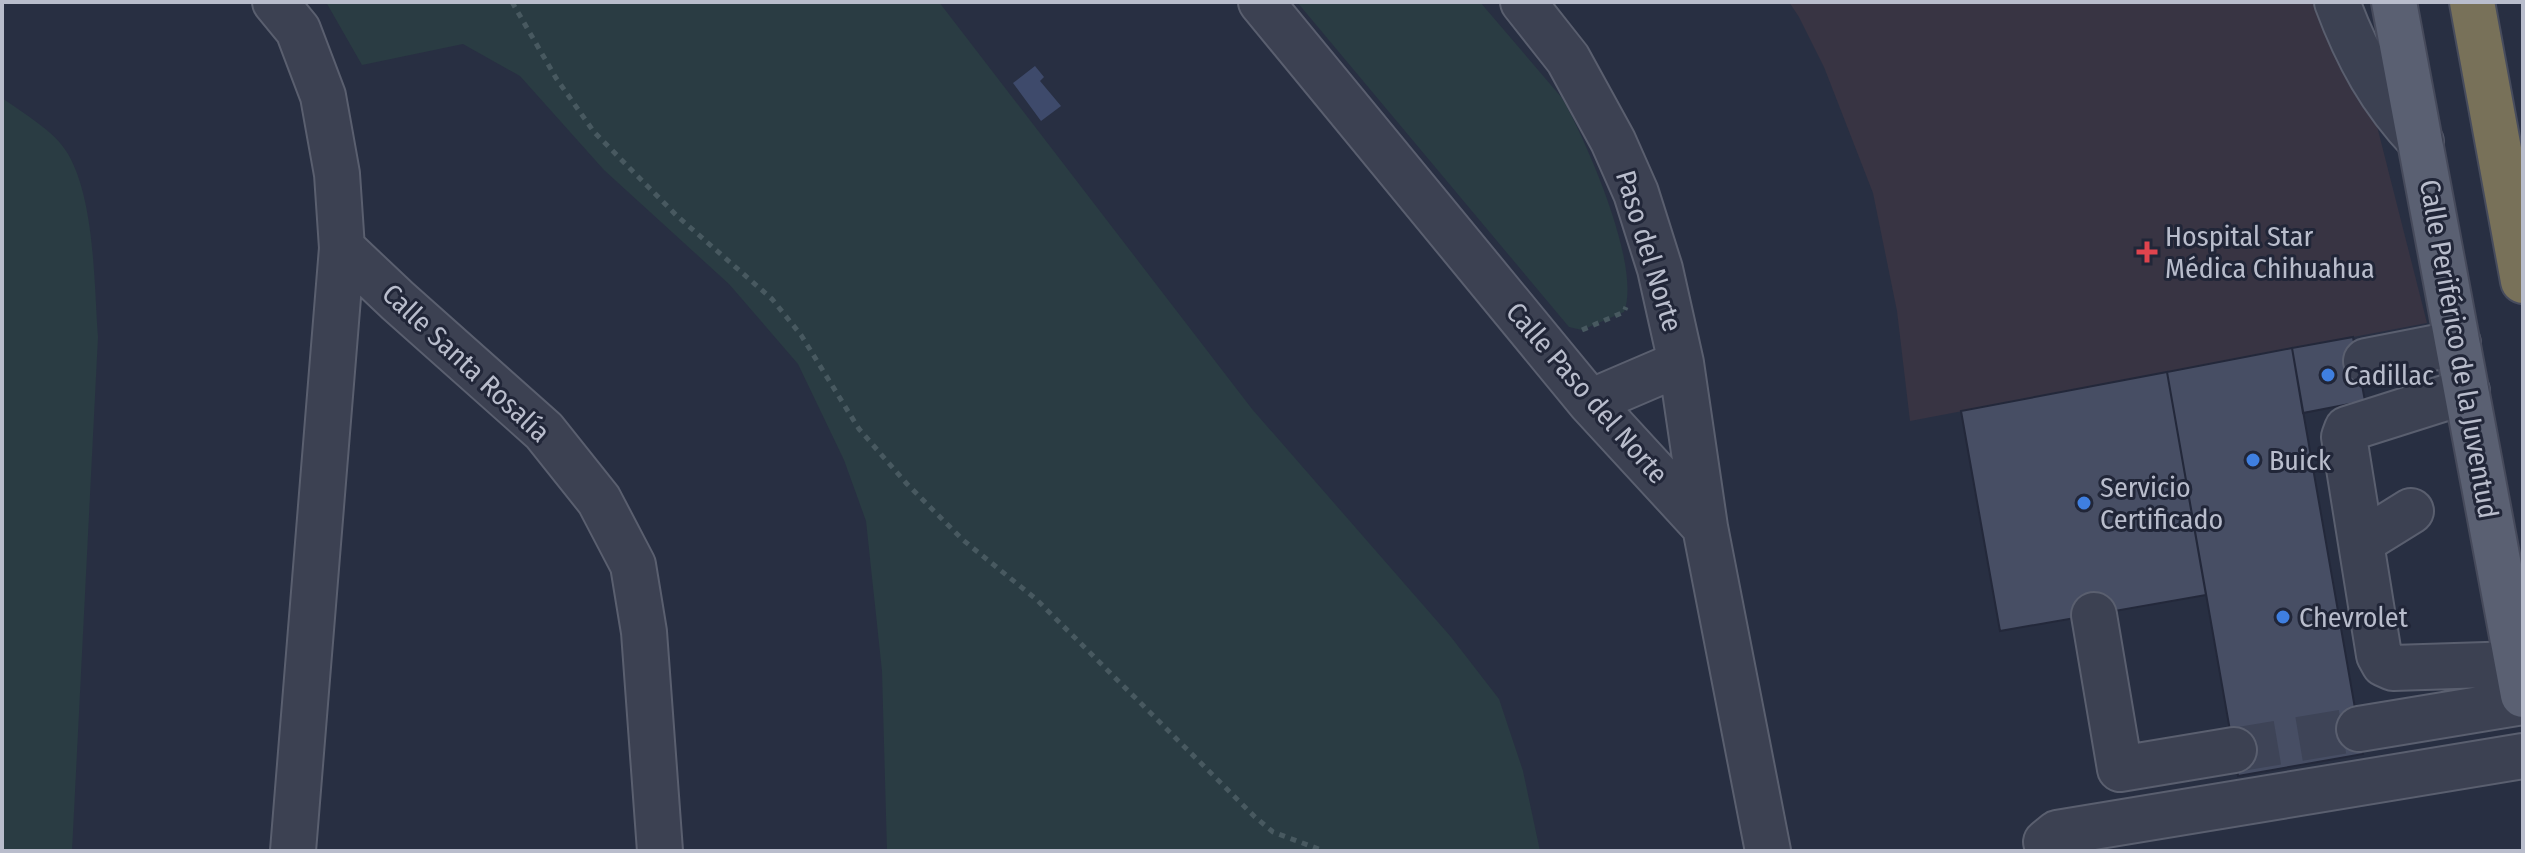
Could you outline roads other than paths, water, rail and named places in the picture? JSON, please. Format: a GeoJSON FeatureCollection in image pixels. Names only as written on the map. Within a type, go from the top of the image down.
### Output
{"type":"FeatureCollection","features":[{"type":"Feature","properties":{"kind":"highway"},"geometry":{"type":"LineString","coordinates":[[2472,2],[2523,281]]}},
{"type":"Feature","properties":{"kind":"main road","name":"Calle Periférico de la Juventud"},"geometry":{"type":"LineString","coordinates":[[2394,2],[2521,687]]}},
{"type":"Feature","properties":{"kind":"street"},"geometry":{"type":"LineString","coordinates":[[275,2],[298,30],[323,96],[337,174],[342,248],[293,851]]}},
{"type":"Feature","properties":{"kind":"street","name":"Calle Paso del Norte"},"geometry":{"type":"LineString","coordinates":[[1261,2],[1590,402],[1705,527]]}},
{"type":"Feature","properties":{"kind":"street","name":"Paso del Norte"},"geometry":{"type":"LineString","coordinates":[[1523,2],[1568,59],[1613,141],[1636,193],[1660,269],[1681,363],[1705,527]]}},
{"type":"Feature","properties":{"kind":"street"},"geometry":{"type":"LineString","coordinates":[[2337,2],[2369,76],[2386,102],[2421,142]]}},
{"type":"Feature","properties":{"kind":"street","name":"Calle Santa Rosalía"},"geometry":{"type":"LineString","coordinates":[[342,248],[544,431],[599,500],[633,565],[644,632],[660,851]]}},
{"type":"Feature","properties":{"kind":"street"},"geometry":{"type":"LineString","coordinates":[[2366,361],[2458,343]]}},
{"type":"Feature","properties":{"kind":"street"},"geometry":{"type":"LineString","coordinates":[[1590,402],[1681,363]]}},
{"type":"Feature","properties":{"kind":"street"},"geometry":{"type":"LineString","coordinates":[[2467,391],[2347,429],[2344,437],[2379,655],[2384,664],[2393,668],[2439,669],[2521,687]]}},
{"type":"Feature","properties":{"kind":"street"},"geometry":{"type":"LineString","coordinates":[[2361,542],[2411,511]]}},
{"type":"Feature","properties":{"kind":"street"},"geometry":{"type":"LineString","coordinates":[[1705,527],[1768,851]]}},
{"type":"Feature","properties":{"kind":"street"},"geometry":{"type":"LineString","coordinates":[[2094,615],[2120,769],[2234,750]]}},
{"type":"Feature","properties":{"kind":"street"},"geometry":{"type":"LineString","coordinates":[[2359,729],[2521,687]]}},
{"type":"Feature","properties":{"kind":"street"},"geometry":{"type":"LineString","coordinates":[[2046,842],[2057,833],[2523,756]]}},
{"type":"Feature","properties":{"kind":"water"},"geometry":{"type":"Polygon","coordinates":[[[1035,66],[1044,77],[1040,81],[1061,106],[1041,121],[1013,83],[1035,66]]]}},
{"type":"Feature","properties":{"kind":"tunnel"},"geometry":{"type":"LineString","coordinates":[[2234,750],[2359,729]]}},
{"type":"Feature","properties":{"kind":"place","name":"Hospital Star Médica Chihuahua"},"geometry":{"type":"Point","coordinates":[2147,252]}},
{"type":"Feature","properties":{"kind":"place","name":"Cadillac"},"geometry":{"type":"Point","coordinates":[2328,375]}},
{"type":"Feature","properties":{"kind":"place","name":"Buick"},"geometry":{"type":"Point","coordinates":[2253,460]}},
{"type":"Feature","properties":{"kind":"place","name":"Servicio Certificado"},"geometry":{"type":"Point","coordinates":[2084,503]}},
{"type":"Feature","properties":{"kind":"place","name":"Chevrolet"},"geometry":{"type":"Point","coordinates":[2283,617]}}]}
